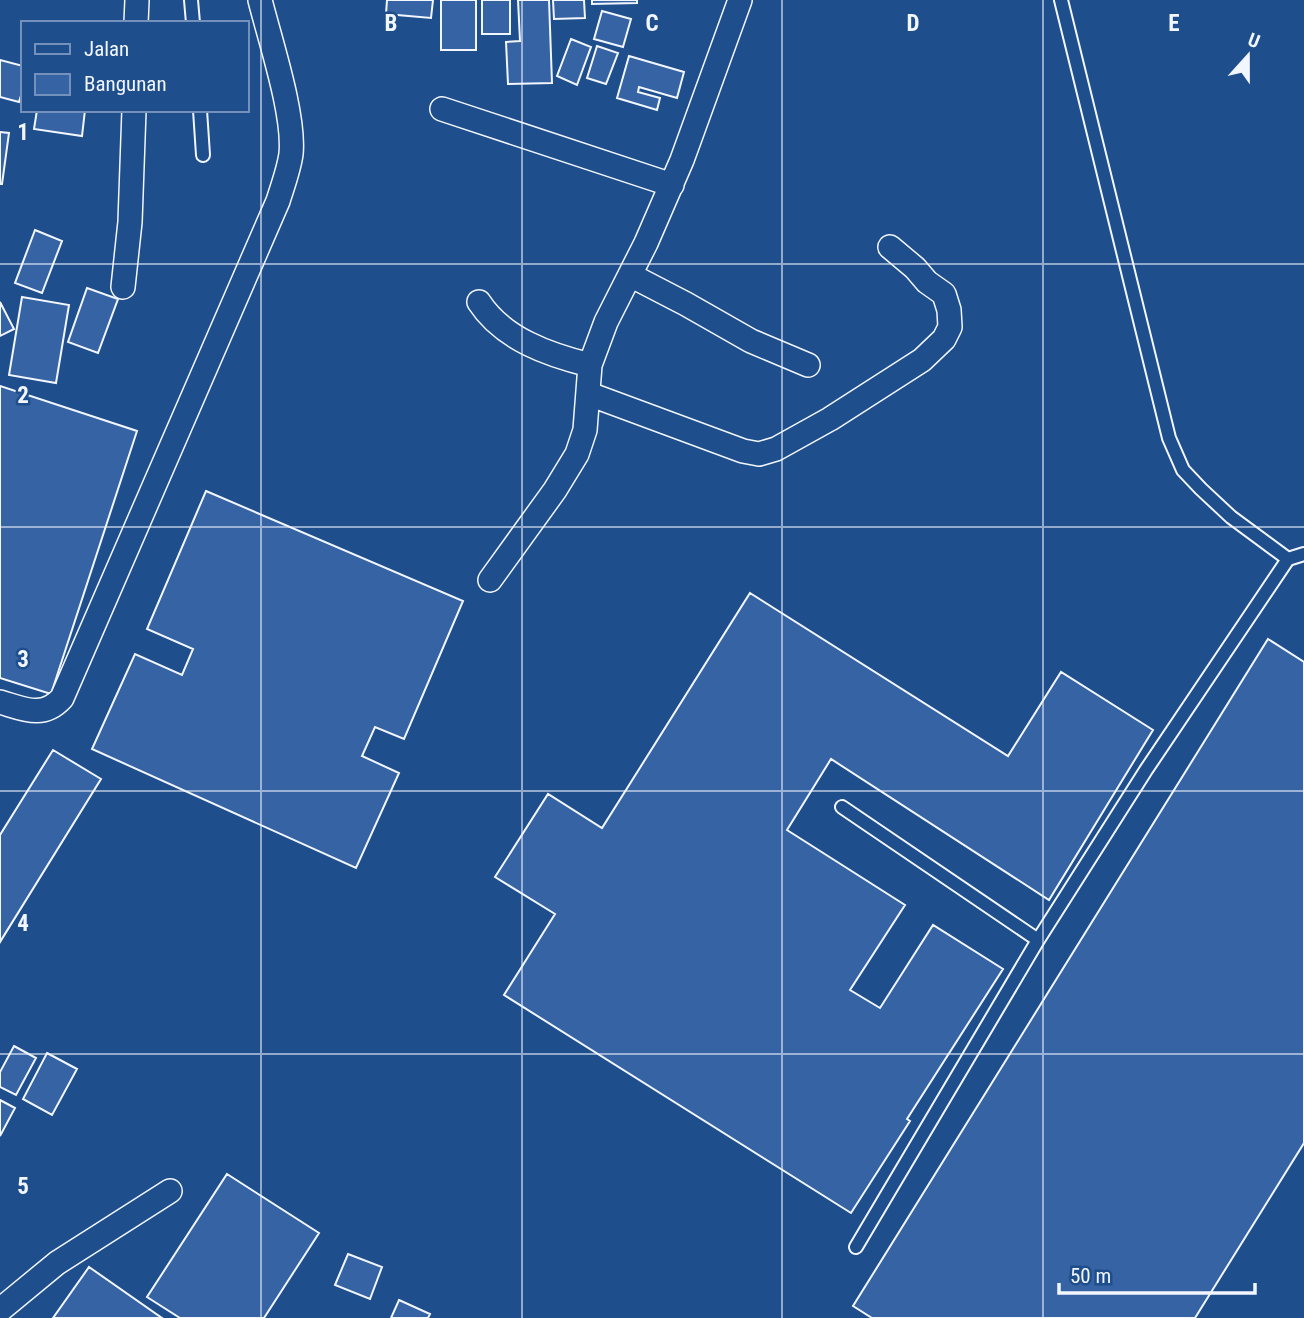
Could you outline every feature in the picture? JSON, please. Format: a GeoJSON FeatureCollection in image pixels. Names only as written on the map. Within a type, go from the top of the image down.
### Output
{"type":"FeatureCollection","features":[{"type":"Feature","properties":{"kind":"street"},"geometry":{"type":"LineString","coordinates":[[136,21],[137,0]]}},
{"type":"Feature","properties":{"kind":"street"},"geometry":{"type":"LineString","coordinates":[[0,702],[42,712],[54,707],[62,698],[278,201],[291,153],[290,134],[287,109],[260,0]]}},
{"type":"Feature","properties":{"kind":"street"},"geometry":{"type":"LineString","coordinates":[[490,580],[555,490],[577,454],[585,430],[590,365],[606,322],[671,185],[740,0]]}},
{"type":"Feature","properties":{"kind":"street"},"geometry":{"type":"LineString","coordinates":[[442,109],[671,185]]}},
{"type":"Feature","properties":{"kind":"street"},"geometry":{"type":"LineString","coordinates":[[123,287],[131,211],[134,112]]}},
{"type":"Feature","properties":{"kind":"street"},"geometry":{"type":"LineString","coordinates":[[589,394],[743,450],[759,454],[776,449],[830,419],[922,360],[944,339],[949,330],[949,310],[944,294],[927,282],[890,247]]}},
{"type":"Feature","properties":{"kind":"street"},"geometry":{"type":"LineString","coordinates":[[629,275],[686,303],[751,341],[808,365]]}},
{"type":"Feature","properties":{"kind":"street"},"geometry":{"type":"LineString","coordinates":[[479,302],[489,317],[516,338],[570,360],[590,365]]}},
{"type":"Feature","properties":{"kind":"street"},"geometry":{"type":"LineString","coordinates":[[0,1310],[57,1263],[170,1191]]}},
{"type":"Feature","properties":{"kind":"lane"},"geometry":{"type":"LineString","coordinates":[[191,0],[193,21]]}},
{"type":"Feature","properties":{"kind":"lane"},"geometry":{"type":"LineString","coordinates":[[1061,0],[1170,438],[1183,470],[1201,489],[1231,517],[1288,559]]}},
{"type":"Feature","properties":{"kind":"lane"},"geometry":{"type":"LineString","coordinates":[[200,112],[203,155]]}},
{"type":"Feature","properties":{"kind":"lane"},"geometry":{"type":"LineString","coordinates":[[856,1247],[1038,940],[1146,770],[1288,559],[1304,554]]}},
{"type":"Feature","properties":{"kind":"lane"},"geometry":{"type":"LineString","coordinates":[[842,807],[1038,940]]}},
{"type":"Feature","properties":{"kind":"building"},"geometry":{"type":"Polygon","coordinates":[[[387,0],[433,0],[431,18],[386,14],[387,0]]]}},
{"type":"Feature","properties":{"kind":"building"},"geometry":{"type":"Polygon","coordinates":[[[441,0],[476,0],[476,50],[441,50],[441,0]]]}},
{"type":"Feature","properties":{"kind":"building"},"geometry":{"type":"Polygon","coordinates":[[[482,0],[510,0],[510,34],[482,34],[482,0]]]}},
{"type":"Feature","properties":{"kind":"building"},"geometry":{"type":"Polygon","coordinates":[[[518,0],[549,0],[552,83],[508,84],[506,42],[520,41],[518,0]]]}},
{"type":"Feature","properties":{"kind":"building"},"geometry":{"type":"Polygon","coordinates":[[[553,0],[584,0],[585,18],[554,19],[553,0]]]}},
{"type":"Feature","properties":{"kind":"building"},"geometry":{"type":"Polygon","coordinates":[[[592,0],[637,0],[637,3],[592,4],[592,0]]]}},
{"type":"Feature","properties":{"kind":"building"},"geometry":{"type":"Polygon","coordinates":[[[602,11],[631,19],[623,47],[594,39],[602,11]]]}},
{"type":"Feature","properties":{"kind":"building"},"geometry":{"type":"Polygon","coordinates":[[[571,39],[591,47],[577,85],[557,76],[571,39]]]}},
{"type":"Feature","properties":{"kind":"building"},"geometry":{"type":"Polygon","coordinates":[[[597,46],[618,53],[606,84],[587,78],[597,46]]]}},
{"type":"Feature","properties":{"kind":"building"},"geometry":{"type":"Polygon","coordinates":[[[629,56],[684,72],[677,98],[639,87],[638,92],[660,98],[657,110],[617,98],[629,56]]]}},
{"type":"Feature","properties":{"kind":"building"},"geometry":{"type":"Polygon","coordinates":[[[0,60],[21,65],[19,102],[0,97],[0,60]]]}},
{"type":"Feature","properties":{"kind":"building"},"geometry":{"type":"Polygon","coordinates":[[[37,112],[85,112],[82,136],[34,129],[37,112]]]}},
{"type":"Feature","properties":{"kind":"building"},"geometry":{"type":"Polygon","coordinates":[[[0,132],[9,133],[2,184],[0,184],[0,132]]]}},
{"type":"Feature","properties":{"kind":"building"},"geometry":{"type":"Polygon","coordinates":[[[35,230],[62,241],[42,293],[15,283],[35,230]]]}},
{"type":"Feature","properties":{"kind":"building"},"geometry":{"type":"Polygon","coordinates":[[[87,288],[118,299],[98,353],[68,342],[87,288]]]}},
{"type":"Feature","properties":{"kind":"building"},"geometry":{"type":"Polygon","coordinates":[[[22,297],[69,305],[56,383],[9,375],[22,297]]]}},
{"type":"Feature","properties":{"kind":"building"},"geometry":{"type":"Polygon","coordinates":[[[0,302],[14,329],[0,336],[0,302]]]}},
{"type":"Feature","properties":{"kind":"building"},"geometry":{"type":"Polygon","coordinates":[[[0,386],[137,431],[51,694],[0,678],[0,386]]]}},
{"type":"Feature","properties":{"kind":"building"},"geometry":{"type":"Polygon","coordinates":[[[206,491],[463,601],[404,739],[375,727],[362,756],[399,773],[356,868],[92,749],[135,654],[182,675],[193,649],[147,629],[206,491]]]}},
{"type":"Feature","properties":{"kind":"building"},"geometry":{"type":"Polygon","coordinates":[[[750,593],[1008,756],[1061,672],[1153,730],[1049,900],[831,759],[787,830],[905,905],[850,990],[880,1008],[933,925],[1003,969],[907,1119],[910,1121],[851,1213],[504,995],[555,914],[495,877],[548,794],[602,828],[750,593]]]}},
{"type":"Feature","properties":{"kind":"building"},"geometry":{"type":"Polygon","coordinates":[[[1268,639],[1304,662],[1304,1143],[1195,1318],[872,1318],[853,1306],[1268,639]]]}},
{"type":"Feature","properties":{"kind":"building"},"geometry":{"type":"Polygon","coordinates":[[[53,750],[101,779],[0,942],[0,835],[53,750]]]}},
{"type":"Feature","properties":{"kind":"building"},"geometry":{"type":"Polygon","coordinates":[[[14,1046],[36,1058],[16,1095],[0,1087],[0,1072],[14,1046]]]}},
{"type":"Feature","properties":{"kind":"building"},"geometry":{"type":"Polygon","coordinates":[[[47,1053],[77,1069],[52,1115],[23,1099],[47,1053]]]}},
{"type":"Feature","properties":{"kind":"building"},"geometry":{"type":"Polygon","coordinates":[[[0,1100],[15,1108],[0,1136],[0,1100]]]}},
{"type":"Feature","properties":{"kind":"building"},"geometry":{"type":"Polygon","coordinates":[[[227,1174],[319,1233],[264,1318],[180,1318],[147,1297],[227,1174]]]}},
{"type":"Feature","properties":{"kind":"building"},"geometry":{"type":"Polygon","coordinates":[[[348,1254],[382,1267],[370,1299],[335,1285],[348,1254]]]}},
{"type":"Feature","properties":{"kind":"building"},"geometry":{"type":"Polygon","coordinates":[[[89,1267],[162,1318],[53,1318],[89,1267]]]}},
{"type":"Feature","properties":{"kind":"building"},"geometry":{"type":"Polygon","coordinates":[[[399,1300],[430,1314],[428,1318],[391,1318],[399,1300]]]}}]}
